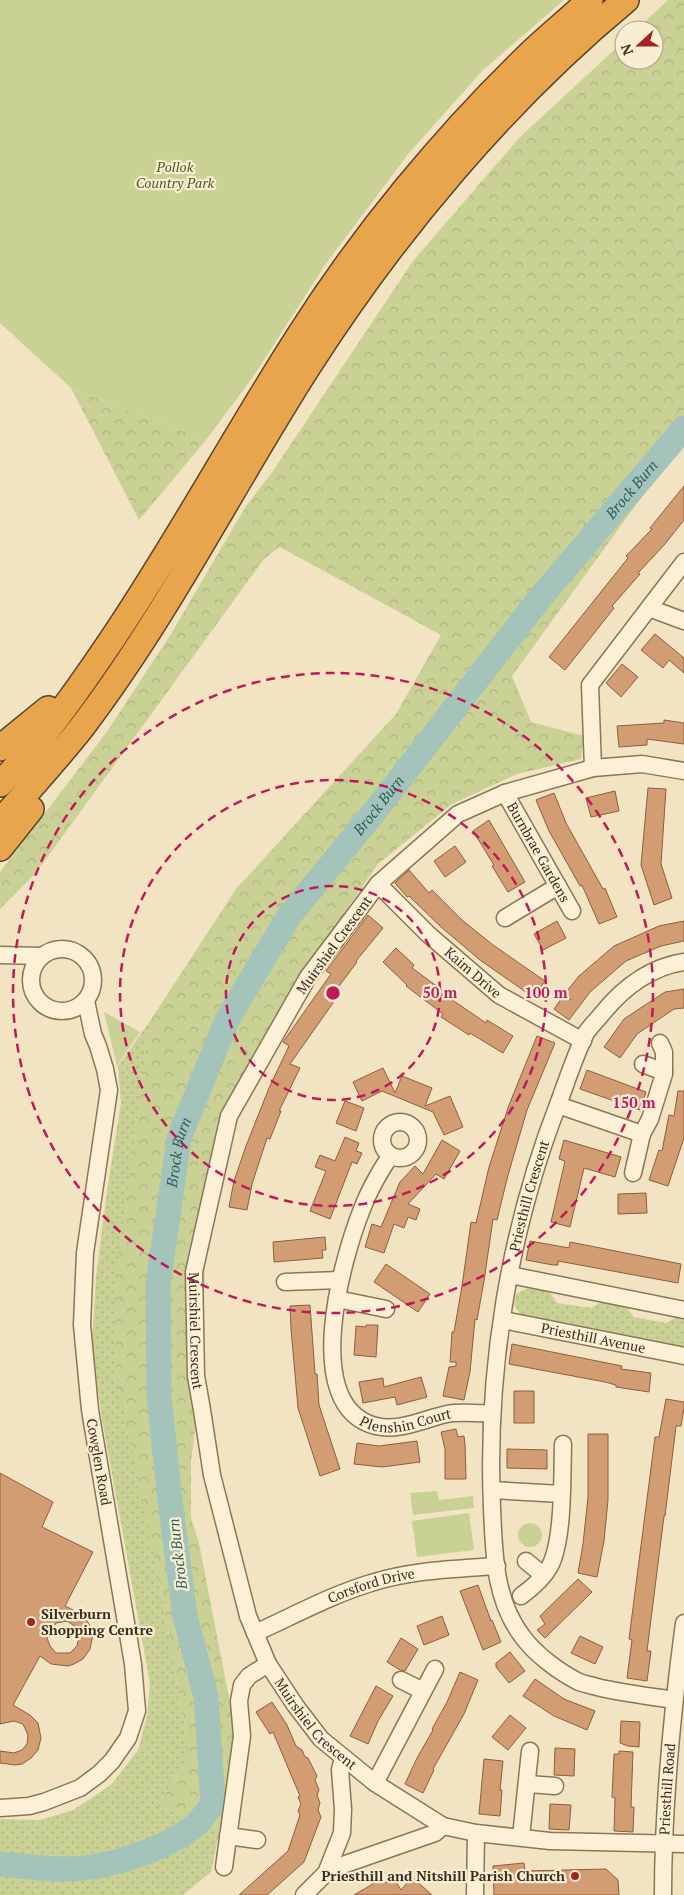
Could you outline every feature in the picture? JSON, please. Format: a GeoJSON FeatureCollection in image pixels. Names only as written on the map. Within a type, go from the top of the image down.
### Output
{"type":"FeatureCollection","features":[{"type":"Feature","properties":{"kind":"highway"},"geometry":{"type":"LineString","coordinates":[[0,784],[30,751],[93,668],[137,602],[300,334],[381,221],[461,125],[531,54],[590,0]]}},
{"type":"Feature","properties":{"kind":"highway"},"geometry":{"type":"LineString","coordinates":[[0,848],[57,777],[121,671],[162,608],[309,364],[384,257],[491,128],[575,45],[626,0]]}},
{"type":"Feature","properties":{"kind":"highway"},"geometry":{"type":"LineString","coordinates":[[0,748],[21,733],[93,668]]}},
{"type":"Feature","properties":{"kind":"highway"},"geometry":{"type":"LineString","coordinates":[[0,822],[81,728],[121,671]]}},
{"type":"Feature","properties":{"kind":"street"},"geometry":{"type":"LineString","coordinates":[[593,768],[590,685],[684,562]]}},
{"type":"Feature","properties":{"kind":"street"},"geometry":{"type":"LineString","coordinates":[[649,608],[684,621]]}},
{"type":"Feature","properties":{"kind":"street","name":"Muirshiel Crescent"},"geometry":{"type":"LineString","coordinates":[[684,770],[642,764],[593,768],[505,793],[458,814],[378,884],[308,977],[229,1116],[194,1272],[196,1376],[212,1475],[248,1616],[268,1664],[295,1705],[316,1732],[343,1758],[374,1783],[443,1826],[476,1833],[550,1841],[684,1844]]}},
{"type":"Feature","properties":{"kind":"street","name":"Burnbrae Gardens"},"geometry":{"type":"LineString","coordinates":[[505,793],[572,911]]}},
{"type":"Feature","properties":{"kind":"street","name":"Kaim Drive"},"geometry":{"type":"LineString","coordinates":[[378,884],[428,934],[499,995],[583,1042]]}},
{"type":"Feature","properties":{"kind":"street"},"geometry":{"type":"LineString","coordinates":[[505,918],[558,886]]}},
{"type":"Feature","properties":{"kind":"street"},"geometry":{"type":"LineString","coordinates":[[62,948],[73,950],[86,960],[91,967],[93,976],[90,993],[86,1001],[77,1008],[58,1012],[42,1005],[32,992],[30,976],[41,956],[51,950],[62,948]]}},
{"type":"Feature","properties":{"kind":"street"},"geometry":{"type":"LineString","coordinates":[[1,955],[41,956]]}},
{"type":"Feature","properties":{"kind":"street"},"geometry":{"type":"LineString","coordinates":[[1,955],[30,976]]}},
{"type":"Feature","properties":{"kind":"street","name":"Priesthill Crescent"},"geometry":{"type":"LineString","coordinates":[[674,1700],[620,1693],[580,1682],[550,1663],[523,1637],[507,1613],[498,1583],[490,1458],[492,1413],[503,1320],[516,1240],[534,1173],[558,1105],[587,1032],[608,1007],[631,985],[653,971],[684,962]]}},
{"type":"Feature","properties":{"kind":"street","name":"Cowglen Road"},"geometry":{"type":"LineString","coordinates":[[0,1808],[29,1806],[80,1788],[99,1774],[117,1753],[128,1738],[137,1711],[133,1664],[90,1410],[82,1325],[85,1252],[109,1090],[86,1001]]}},
{"type":"Feature","properties":{"kind":"street","name":"Cowglen Road"},"geometry":{"type":"LineString","coordinates":[[67,1011],[93,1034]]}},
{"type":"Feature","properties":{"kind":"street"},"geometry":{"type":"LineString","coordinates":[[633,1173],[642,1134],[650,1119],[664,1072],[664,1052],[660,1043]]}},
{"type":"Feature","properties":{"kind":"street"},"geometry":{"type":"LineString","coordinates":[[643,1064],[664,1072]]}},
{"type":"Feature","properties":{"kind":"street"},"geometry":{"type":"LineString","coordinates":[[558,1105],[642,1134]]}},
{"type":"Feature","properties":{"kind":"street","name":"Plenshin Court"},"geometry":{"type":"LineString","coordinates":[[390,1156],[374,1181],[362,1209],[348,1249],[340,1280],[332,1337],[333,1364],[337,1387],[350,1413],[374,1426],[396,1427],[449,1414],[492,1413]]}},
{"type":"Feature","properties":{"kind":"street"},"geometry":{"type":"LineString","coordinates":[[510,1276],[684,1310]]}},
{"type":"Feature","properties":{"kind":"street"},"geometry":{"type":"LineString","coordinates":[[286,1282],[340,1280]]}},
{"type":"Feature","properties":{"kind":"street"},"geometry":{"type":"LineString","coordinates":[[337,1299],[386,1309]]}},
{"type":"Feature","properties":{"kind":"street","name":"Priesthill Avenue"},"geometry":{"type":"LineString","coordinates":[[503,1320],[684,1356]]}},
{"type":"Feature","properties":{"kind":"street"},"geometry":{"type":"LineString","coordinates":[[521,1596],[544,1575],[550,1565],[554,1552],[562,1494],[563,1444]]}},
{"type":"Feature","properties":{"kind":"street"},"geometry":{"type":"LineString","coordinates":[[492,1490],[562,1494]]}},
{"type":"Feature","properties":{"kind":"street"},"geometry":{"type":"LineString","coordinates":[[526,1561],[544,1575]]}},
{"type":"Feature","properties":{"kind":"street","name":"Corsford Drive"},"geometry":{"type":"LineString","coordinates":[[255,1633],[328,1599],[372,1582],[444,1570],[497,1566]]}},
{"type":"Feature","properties":{"kind":"street","name":"Priesthill Road"},"geometry":{"type":"LineString","coordinates":[[663,1895],[663,1844],[674,1700],[684,1623]]}},
{"type":"Feature","properties":{"kind":"street"},"geometry":{"type":"LineString","coordinates":[[224,1867],[242,1736],[239,1701],[242,1685],[249,1676],[268,1664]]}},
{"type":"Feature","properties":{"kind":"street"},"geometry":{"type":"LineString","coordinates":[[374,1783],[435,1669]]}},
{"type":"Feature","properties":{"kind":"street"},"geometry":{"type":"LineString","coordinates":[[401,1680],[423,1691]]}},
{"type":"Feature","properties":{"kind":"street"},"geometry":{"type":"LineString","coordinates":[[521,1837],[530,1752]]}},
{"type":"Feature","properties":{"kind":"street"},"geometry":{"type":"LineString","coordinates":[[326,1873],[342,1833],[343,1808],[340,1770],[343,1758]]}},
{"type":"Feature","properties":{"kind":"street"},"geometry":{"type":"LineString","coordinates":[[528,1784],[555,1786]]}},
{"type":"Feature","properties":{"kind":"street"},"geometry":{"type":"LineString","coordinates":[[304,1895],[326,1873],[337,1867],[435,1833],[443,1826]]}},
{"type":"Feature","properties":{"kind":"street"},"geometry":{"type":"LineString","coordinates":[[475,1895],[476,1833]]}},
{"type":"Feature","properties":{"kind":"street"},"geometry":{"type":"LineString","coordinates":[[228,1836],[257,1840]]}},
{"type":"Feature","properties":{"kind":"green space","name":"Pollok Country Park"},"geometry":{"type":"Polygon","coordinates":[[[0,0],[564,0],[483,70],[409,153],[325,265],[253,377],[206,440],[71,388],[0,323],[0,0]]]}},
{"type":"Feature","properties":{"kind":"green space"},"geometry":{"type":"Polygon","coordinates":[[[668,0],[684,0],[684,441],[512,676],[531,722],[584,736],[581,759],[517,774],[452,804],[378,864],[305,970],[237,1110],[205,1253],[203,1364],[191,1462],[191,1518],[199,1543],[236,1734],[230,1785],[220,1829],[158,1806],[190,1754],[159,1580],[116,1373],[114,1289],[150,1021],[236,889],[396,714],[441,635],[280,547],[264,559],[35,874],[0,909],[0,872],[106,733],[171,634],[246,506],[273,471],[413,261],[520,137],[614,50],[614,70],[664,70],[664,20],[647,20],[668,0]]]}},
{"type":"Feature","properties":{"kind":"green space"},"geometry":{"type":"Polygon","coordinates":[[[71,388],[206,440],[139,520],[71,388]]]}},
{"type":"Feature","properties":{"kind":"green space"},"geometry":{"type":"Polygon","coordinates":[[[104,1012],[140,1032],[117,1066],[104,1012]]]}},
{"type":"Feature","properties":{"kind":"green space"},"geometry":{"type":"Polygon","coordinates":[[[150,1021],[134,1143],[159,1580],[190,1754],[158,1806],[220,1829],[211,1872],[183,1895],[0,1895],[0,1819],[40,1820],[73,1810],[111,1785],[138,1750],[147,1716],[150,1683],[102,1419],[92,1344],[96,1277],[121,1103],[118,1066],[150,1021]]]}},
{"type":"Feature","properties":{"kind":"green space"},"geometry":{"type":"Polygon","coordinates":[[[528,1288],[549,1291],[557,1303],[591,1308],[603,1301],[626,1306],[634,1317],[666,1323],[679,1316],[684,1317],[684,1349],[521,1316],[514,1304],[516,1294],[528,1288]]]}},
{"type":"Feature","properties":{"kind":"green space"},"geometry":{"type":"Polygon","coordinates":[[[437,1491],[439,1500],[473,1496],[474,1508],[413,1515],[410,1493],[437,1491]]]}},
{"type":"Feature","properties":{"kind":"green space"},"geometry":{"type":"Polygon","coordinates":[[[469,1513],[474,1550],[417,1557],[412,1521],[469,1513]]]}},
{"type":"Feature","properties":{"kind":"green space"},"geometry":{"type":"Polygon","coordinates":[[[530,1523],[539,1526],[542,1535],[539,1544],[530,1547],[521,1544],[518,1535],[521,1526],[530,1523]]]}},
{"type":"Feature","properties":{"kind":"building"},"geometry":{"type":"Polygon","coordinates":[[[684,486],[684,520],[638,573],[640,574],[612,606],[614,608],[565,670],[549,657],[628,558],[626,556],[652,529],[650,528],[684,486]]]}},
{"type":"Feature","properties":{"kind":"building"},"geometry":{"type":"Polygon","coordinates":[[[655,634],[684,658],[684,673],[669,660],[663,668],[641,650],[655,634]]]}},
{"type":"Feature","properties":{"kind":"building"},"geometry":{"type":"Polygon","coordinates":[[[622,664],[638,677],[621,697],[606,683],[622,664]]]}},
{"type":"Feature","properties":{"kind":"building"},"geometry":{"type":"Polygon","coordinates":[[[664,720],[684,723],[684,744],[647,739],[647,745],[619,747],[617,726],[664,723],[664,720]]]}},
{"type":"Feature","properties":{"kind":"building"},"geometry":{"type":"Polygon","coordinates":[[[648,788],[666,789],[661,864],[672,898],[654,905],[641,865],[648,788]]]}},
{"type":"Feature","properties":{"kind":"building"},"geometry":{"type":"Polygon","coordinates":[[[615,791],[619,811],[591,817],[586,798],[615,791]]]}},
{"type":"Feature","properties":{"kind":"building"},"geometry":{"type":"Polygon","coordinates":[[[554,793],[566,823],[603,889],[605,888],[617,917],[599,924],[582,885],[580,886],[549,831],[536,800],[554,793]]]}},
{"type":"Feature","properties":{"kind":"building"},"geometry":{"type":"Polygon","coordinates":[[[489,820],[525,882],[508,892],[473,831],[489,820]]]}},
{"type":"Feature","properties":{"kind":"building"},"geometry":{"type":"Polygon","coordinates":[[[455,846],[466,862],[445,877],[434,861],[455,846]]]}},
{"type":"Feature","properties":{"kind":"building"},"geometry":{"type":"Polygon","coordinates":[[[409,870],[429,893],[432,890],[462,920],[493,945],[545,981],[533,997],[480,960],[441,927],[409,896],[407,897],[395,883],[409,870]]]}},
{"type":"Feature","properties":{"kind":"building"},"geometry":{"type":"Polygon","coordinates":[[[368,915],[383,928],[356,961],[336,990],[340,993],[290,1064],[300,1068],[279,1111],[281,1111],[270,1139],[267,1138],[252,1184],[247,1210],[229,1207],[234,1181],[246,1146],[269,1088],[289,1046],[283,1042],[331,974],[326,971],[368,915]]]}},
{"type":"Feature","properties":{"kind":"building"},"geometry":{"type":"Polygon","coordinates":[[[557,921],[566,938],[543,950],[534,934],[557,921]]]}},
{"type":"Feature","properties":{"kind":"building"},"geometry":{"type":"Polygon","coordinates":[[[684,921],[684,941],[661,946],[626,961],[590,992],[569,1020],[554,1009],[564,995],[571,1000],[566,992],[579,976],[614,946],[659,926],[684,921]]]}},
{"type":"Feature","properties":{"kind":"building"},"geometry":{"type":"Polygon","coordinates":[[[396,948],[414,965],[412,968],[449,995],[448,997],[486,1023],[487,1020],[513,1036],[503,1053],[470,1033],[469,1035],[441,1017],[443,1014],[406,986],[383,962],[396,948]]]}},
{"type":"Feature","properties":{"kind":"building"},"geometry":{"type":"Polygon","coordinates":[[[684,989],[684,1008],[674,1009],[637,1034],[620,1058],[604,1047],[624,1019],[665,992],[684,989]]]}},
{"type":"Feature","properties":{"kind":"building"},"geometry":{"type":"Polygon","coordinates":[[[537,1036],[555,1043],[527,1110],[497,1220],[493,1219],[477,1320],[475,1319],[470,1372],[464,1400],[443,1396],[449,1367],[456,1366],[456,1362],[450,1362],[452,1332],[454,1332],[462,1286],[471,1222],[476,1223],[489,1167],[509,1105],[537,1036]]]}},
{"type":"Feature","properties":{"kind":"building"},"geometry":{"type":"Polygon","coordinates":[[[383,1068],[395,1093],[402,1076],[432,1088],[425,1106],[450,1096],[463,1127],[444,1135],[433,1112],[382,1091],[362,1101],[353,1082],[383,1068]]]}},
{"type":"Feature","properties":{"kind":"building"},"geometry":{"type":"Polygon","coordinates":[[[587,1070],[646,1092],[640,1110],[580,1089],[587,1070]]]}},
{"type":"Feature","properties":{"kind":"building"},"geometry":{"type":"Polygon","coordinates":[[[678,1091],[684,1091],[684,1138],[668,1186],[649,1180],[659,1150],[662,1151],[669,1115],[674,1116],[678,1091]]]}},
{"type":"Feature","properties":{"kind":"building"},"geometry":{"type":"Polygon","coordinates":[[[345,1101],[364,1108],[356,1131],[336,1123],[345,1101]]]}},
{"type":"Feature","properties":{"kind":"building"},"geometry":{"type":"Polygon","coordinates":[[[345,1137],[359,1143],[356,1151],[362,1153],[357,1164],[352,1162],[330,1219],[310,1211],[326,1171],[315,1167],[320,1155],[335,1161],[345,1137]]]}},
{"type":"Feature","properties":{"kind":"building"},"geometry":{"type":"Polygon","coordinates":[[[442,1140],[460,1151],[444,1179],[436,1174],[408,1204],[420,1209],[416,1220],[408,1217],[404,1228],[394,1224],[384,1253],[365,1247],[372,1224],[381,1227],[400,1182],[415,1166],[423,1174],[442,1140]]]}},
{"type":"Feature","properties":{"kind":"building"},"geometry":{"type":"Polygon","coordinates":[[[564,1140],[621,1157],[615,1177],[584,1168],[570,1227],[551,1222],[565,1161],[559,1159],[564,1140]]]}},
{"type":"Feature","properties":{"kind":"building"},"geometry":{"type":"Polygon","coordinates":[[[646,1193],[647,1213],[618,1214],[618,1194],[646,1193]]]}},
{"type":"Feature","properties":{"kind":"building"},"geometry":{"type":"Polygon","coordinates":[[[325,1237],[326,1250],[322,1250],[323,1258],[274,1262],[273,1242],[325,1237]]]}},
{"type":"Feature","properties":{"kind":"building"},"geometry":{"type":"Polygon","coordinates":[[[530,1241],[569,1248],[570,1242],[681,1264],[678,1283],[558,1261],[558,1265],[553,1265],[526,1260],[530,1241]]]}},
{"type":"Feature","properties":{"kind":"building"},"geometry":{"type":"Polygon","coordinates":[[[386,1264],[430,1294],[418,1312],[374,1282],[386,1264]]]}},
{"type":"Feature","properties":{"kind":"building"},"geometry":{"type":"Polygon","coordinates":[[[310,1305],[319,1405],[340,1469],[320,1476],[298,1408],[291,1329],[290,1306],[310,1305]]]}},
{"type":"Feature","properties":{"kind":"building"},"geometry":{"type":"Polygon","coordinates":[[[366,1325],[378,1325],[376,1357],[354,1355],[356,1326],[366,1327],[366,1325]]]}},
{"type":"Feature","properties":{"kind":"building"},"geometry":{"type":"Polygon","coordinates":[[[512,1344],[622,1366],[621,1369],[651,1373],[649,1392],[616,1387],[616,1385],[605,1382],[509,1364],[512,1344]]]}},
{"type":"Feature","properties":{"kind":"building"},"geometry":{"type":"Polygon","coordinates":[[[421,1377],[427,1397],[397,1405],[395,1397],[363,1403],[359,1382],[383,1378],[384,1387],[421,1377]]]}},
{"type":"Feature","properties":{"kind":"building"},"geometry":{"type":"Polygon","coordinates":[[[514,1391],[534,1391],[534,1423],[514,1423],[514,1391]]]}},
{"type":"Feature","properties":{"kind":"building"},"geometry":{"type":"Polygon","coordinates":[[[666,1399],[684,1402],[684,1408],[681,1426],[676,1426],[647,1651],[651,1651],[647,1681],[627,1678],[632,1640],[629,1639],[655,1437],[659,1437],[666,1399]]]}},
{"type":"Feature","properties":{"kind":"building"},"geometry":{"type":"Polygon","coordinates":[[[456,1429],[458,1437],[464,1436],[466,1479],[445,1479],[445,1449],[441,1432],[456,1429]]]}},
{"type":"Feature","properties":{"kind":"building"},"geometry":{"type":"Polygon","coordinates":[[[588,1434],[608,1434],[608,1500],[604,1541],[597,1577],[578,1573],[588,1497],[588,1434]]]}},
{"type":"Feature","properties":{"kind":"building"},"geometry":{"type":"Polygon","coordinates":[[[417,1441],[420,1462],[382,1467],[354,1464],[357,1443],[379,1446],[417,1441]]]}},
{"type":"Feature","properties":{"kind":"building"},"geometry":{"type":"Polygon","coordinates":[[[507,1449],[547,1450],[547,1469],[507,1468],[507,1449]]]}},
{"type":"Feature","properties":{"kind":"building","name":"Silverburn Shopping Centre"},"geometry":{"type":"Polygon","coordinates":[[[0,1473],[53,1502],[42,1527],[93,1552],[65,1606],[83,1615],[93,1635],[90,1649],[83,1659],[74,1664],[68,1666],[51,1664],[40,1656],[13,1705],[30,1715],[38,1723],[41,1738],[38,1750],[31,1758],[22,1764],[0,1763],[0,1751],[14,1753],[22,1750],[27,1744],[28,1735],[23,1724],[14,1721],[0,1724],[0,1473]],[[67,1621],[56,1623],[47,1638],[50,1646],[56,1653],[70,1653],[77,1646],[79,1636],[76,1627],[67,1621]]]}},
{"type":"Feature","properties":{"kind":"building"},"geometry":{"type":"Polygon","coordinates":[[[578,1579],[592,1592],[545,1638],[537,1630],[545,1624],[540,1616],[578,1579]]]}},
{"type":"Feature","properties":{"kind":"building"},"geometry":{"type":"Polygon","coordinates":[[[478,1585],[501,1642],[483,1650],[460,1591],[478,1585]]]}},
{"type":"Feature","properties":{"kind":"building"},"geometry":{"type":"Polygon","coordinates":[[[442,1616],[449,1635],[424,1645],[417,1626],[442,1616]]]}},
{"type":"Feature","properties":{"kind":"building"},"geometry":{"type":"Polygon","coordinates":[[[580,1636],[603,1647],[595,1664],[571,1653],[580,1636]]]}},
{"type":"Feature","properties":{"kind":"building"},"geometry":{"type":"Polygon","coordinates":[[[401,1638],[418,1649],[405,1671],[387,1662],[401,1638]]]}},
{"type":"Feature","properties":{"kind":"building"},"geometry":{"type":"Polygon","coordinates":[[[510,1652],[525,1671],[509,1683],[496,1667],[496,1663],[510,1652]]]}},
{"type":"Feature","properties":{"kind":"building"},"geometry":{"type":"Polygon","coordinates":[[[460,1672],[478,1680],[464,1714],[433,1769],[423,1793],[405,1784],[447,1702],[460,1672]]]}},
{"type":"Feature","properties":{"kind":"building"},"geometry":{"type":"Polygon","coordinates":[[[535,1679],[564,1699],[595,1711],[587,1730],[554,1716],[523,1696],[535,1679]]]}},
{"type":"Feature","properties":{"kind":"building"},"geometry":{"type":"Polygon","coordinates":[[[376,1686],[393,1696],[378,1721],[368,1744],[350,1736],[376,1686]]]}},
{"type":"Feature","properties":{"kind":"building"},"geometry":{"type":"Polygon","coordinates":[[[272,1702],[287,1725],[296,1746],[308,1758],[317,1776],[315,1780],[319,1790],[317,1795],[320,1803],[318,1810],[321,1817],[304,1862],[267,1895],[239,1895],[288,1851],[300,1815],[298,1811],[301,1804],[298,1797],[300,1796],[273,1732],[270,1734],[256,1712],[272,1702]]]}},
{"type":"Feature","properties":{"kind":"building"},"geometry":{"type":"Polygon","coordinates":[[[510,1715],[526,1728],[508,1750],[492,1737],[510,1715]]]}},
{"type":"Feature","properties":{"kind":"building"},"geometry":{"type":"Polygon","coordinates":[[[621,1721],[640,1722],[639,1747],[620,1743],[621,1721]]]}},
{"type":"Feature","properties":{"kind":"building"},"geometry":{"type":"Polygon","coordinates":[[[555,1748],[575,1749],[574,1776],[554,1775],[555,1748]]]}},
{"type":"Feature","properties":{"kind":"building"},"geometry":{"type":"Polygon","coordinates":[[[619,1751],[633,1752],[631,1807],[634,1807],[633,1832],[614,1831],[615,1798],[612,1797],[614,1754],[619,1754],[619,1751]]]}},
{"type":"Feature","properties":{"kind":"building"},"geometry":{"type":"Polygon","coordinates":[[[484,1759],[503,1761],[500,1816],[479,1814],[484,1759]]]}},
{"type":"Feature","properties":{"kind":"building"},"geometry":{"type":"Polygon","coordinates":[[[550,1804],[571,1805],[569,1830],[549,1829],[550,1804]]]}},
{"type":"Feature","properties":{"kind":"building","name":"Priesthill and Nitshill Parish Church"},"geometry":{"type":"Polygon","coordinates":[[[524,1863],[525,1871],[606,1869],[618,1880],[619,1895],[494,1895],[493,1866],[524,1863]]]}},
{"type":"Feature","properties":{"kind":"building"},"geometry":{"type":"Polygon","coordinates":[[[412,1877],[432,1895],[354,1895],[383,1878],[386,1883],[394,1879],[401,1890],[412,1877]]]}},
{"type":"Feature","properties":{"kind":"waterway","name":"Brock Burn"},"geometry":{"type":"LineString","coordinates":[[0,1864],[65,1869],[98,1866],[116,1862],[153,1849],[185,1833],[197,1824],[213,1803],[206,1697],[185,1616],[159,1397],[158,1284],[179,1138],[227,1020],[289,916],[375,811],[540,598],[684,428]]}},
{"type":"Feature","properties":{"kind":"place","name":"Silverburn Shopping Centre"},"geometry":{"type":"Point","coordinates":[31,1622]}},
{"type":"Feature","properties":{"kind":"place","name":"Priesthill and Nitshill Parish Church"},"geometry":{"type":"Point","coordinates":[575,1876]}}]}
